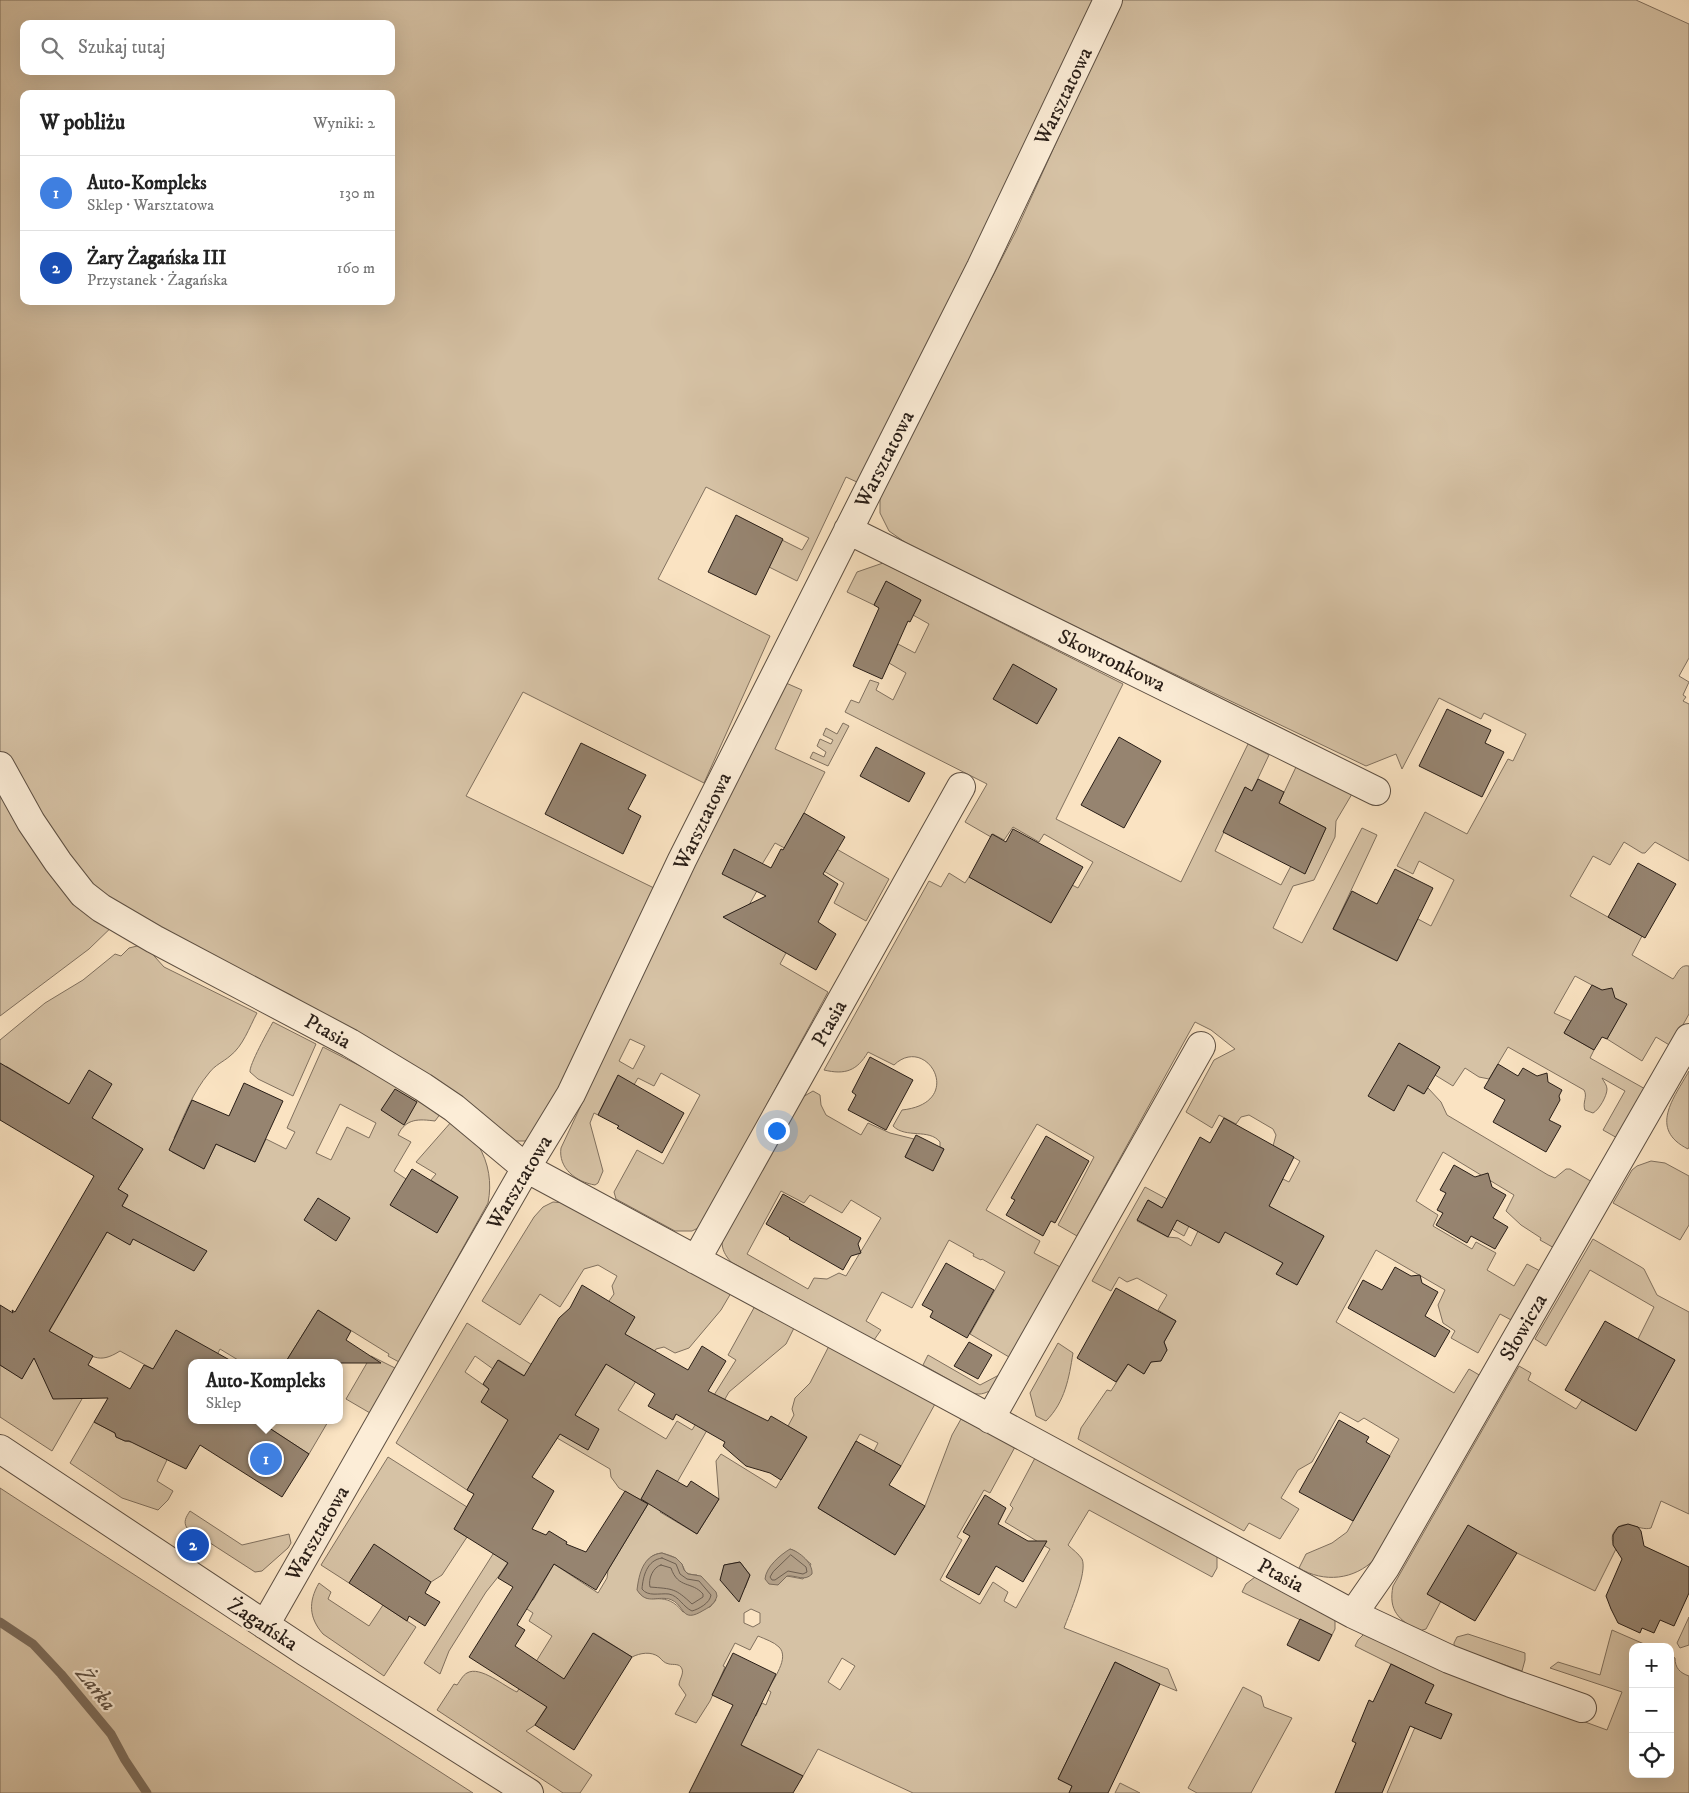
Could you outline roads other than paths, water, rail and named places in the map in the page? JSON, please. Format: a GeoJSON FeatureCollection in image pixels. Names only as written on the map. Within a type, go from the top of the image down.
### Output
{"type":"FeatureCollection","features":[{"type":"Feature","properties":{"kind":"street","name":"Warsztatowa"},"geometry":{"type":"LineString","coordinates":[[265,1625],[526,1168],[571,1094],[703,818],[981,267],[1108,0]]}},
{"type":"Feature","properties":{"kind":"street","name":"Skowronkowa"},"geometry":{"type":"LineString","coordinates":[[848,530],[1376,791]]}},
{"type":"Feature","properties":{"kind":"street","name":"Ptasia"},"geometry":{"type":"LineString","coordinates":[[0,766],[31,822],[58,862],[83,894],[101,908],[154,939],[350,1043],[423,1087],[454,1108],[526,1168],[1353,1614],[1449,1659],[1582,1708]]}},
{"type":"Feature","properties":{"kind":"street","name":"Ptasia"},"geometry":{"type":"LineString","coordinates":[[696,1260],[961,787]]}},
{"type":"Feature","properties":{"kind":"street","name":"Słowicza"},"geometry":{"type":"LineString","coordinates":[[1353,1614],[1385,1568],[1689,1038]]}},
{"type":"Feature","properties":{"kind":"street"},"geometry":{"type":"LineString","coordinates":[[990,1419],[1201,1046]]}},
{"type":"Feature","properties":{"kind":"street","name":"Żagańska"},"geometry":{"type":"LineString","coordinates":[[0,1449],[265,1625],[529,1793]]}},
{"type":"Feature","properties":{"kind":"water"},"geometry":{"type":"Polygon","coordinates":[[[790,1549],[805,1559],[812,1570],[812,1574],[806,1578],[787,1576],[778,1585],[769,1584],[765,1579],[768,1570],[778,1558],[790,1549]]]}},
{"type":"Feature","properties":{"kind":"water"},"geometry":{"type":"Polygon","coordinates":[[[662,1553],[676,1558],[688,1574],[701,1576],[716,1592],[715,1601],[706,1609],[691,1615],[684,1612],[669,1599],[648,1599],[641,1595],[637,1590],[643,1566],[650,1557],[662,1553]]]}},
{"type":"Feature","properties":{"kind":"waterway","name":"Żarka"},"geometry":{"type":"LineString","coordinates":[[0,1622],[33,1644],[61,1674],[111,1734],[125,1760],[147,1793]]}},
{"type":"Feature","properties":{"kind":"place","name":"Auto-Kompleks"},"geometry":{"type":"Point","coordinates":[266,1459]}},
{"type":"Feature","properties":{"kind":"place","name":"Żary Żagańska III"},"geometry":{"type":"Point","coordinates":[193,1545]}}]}
